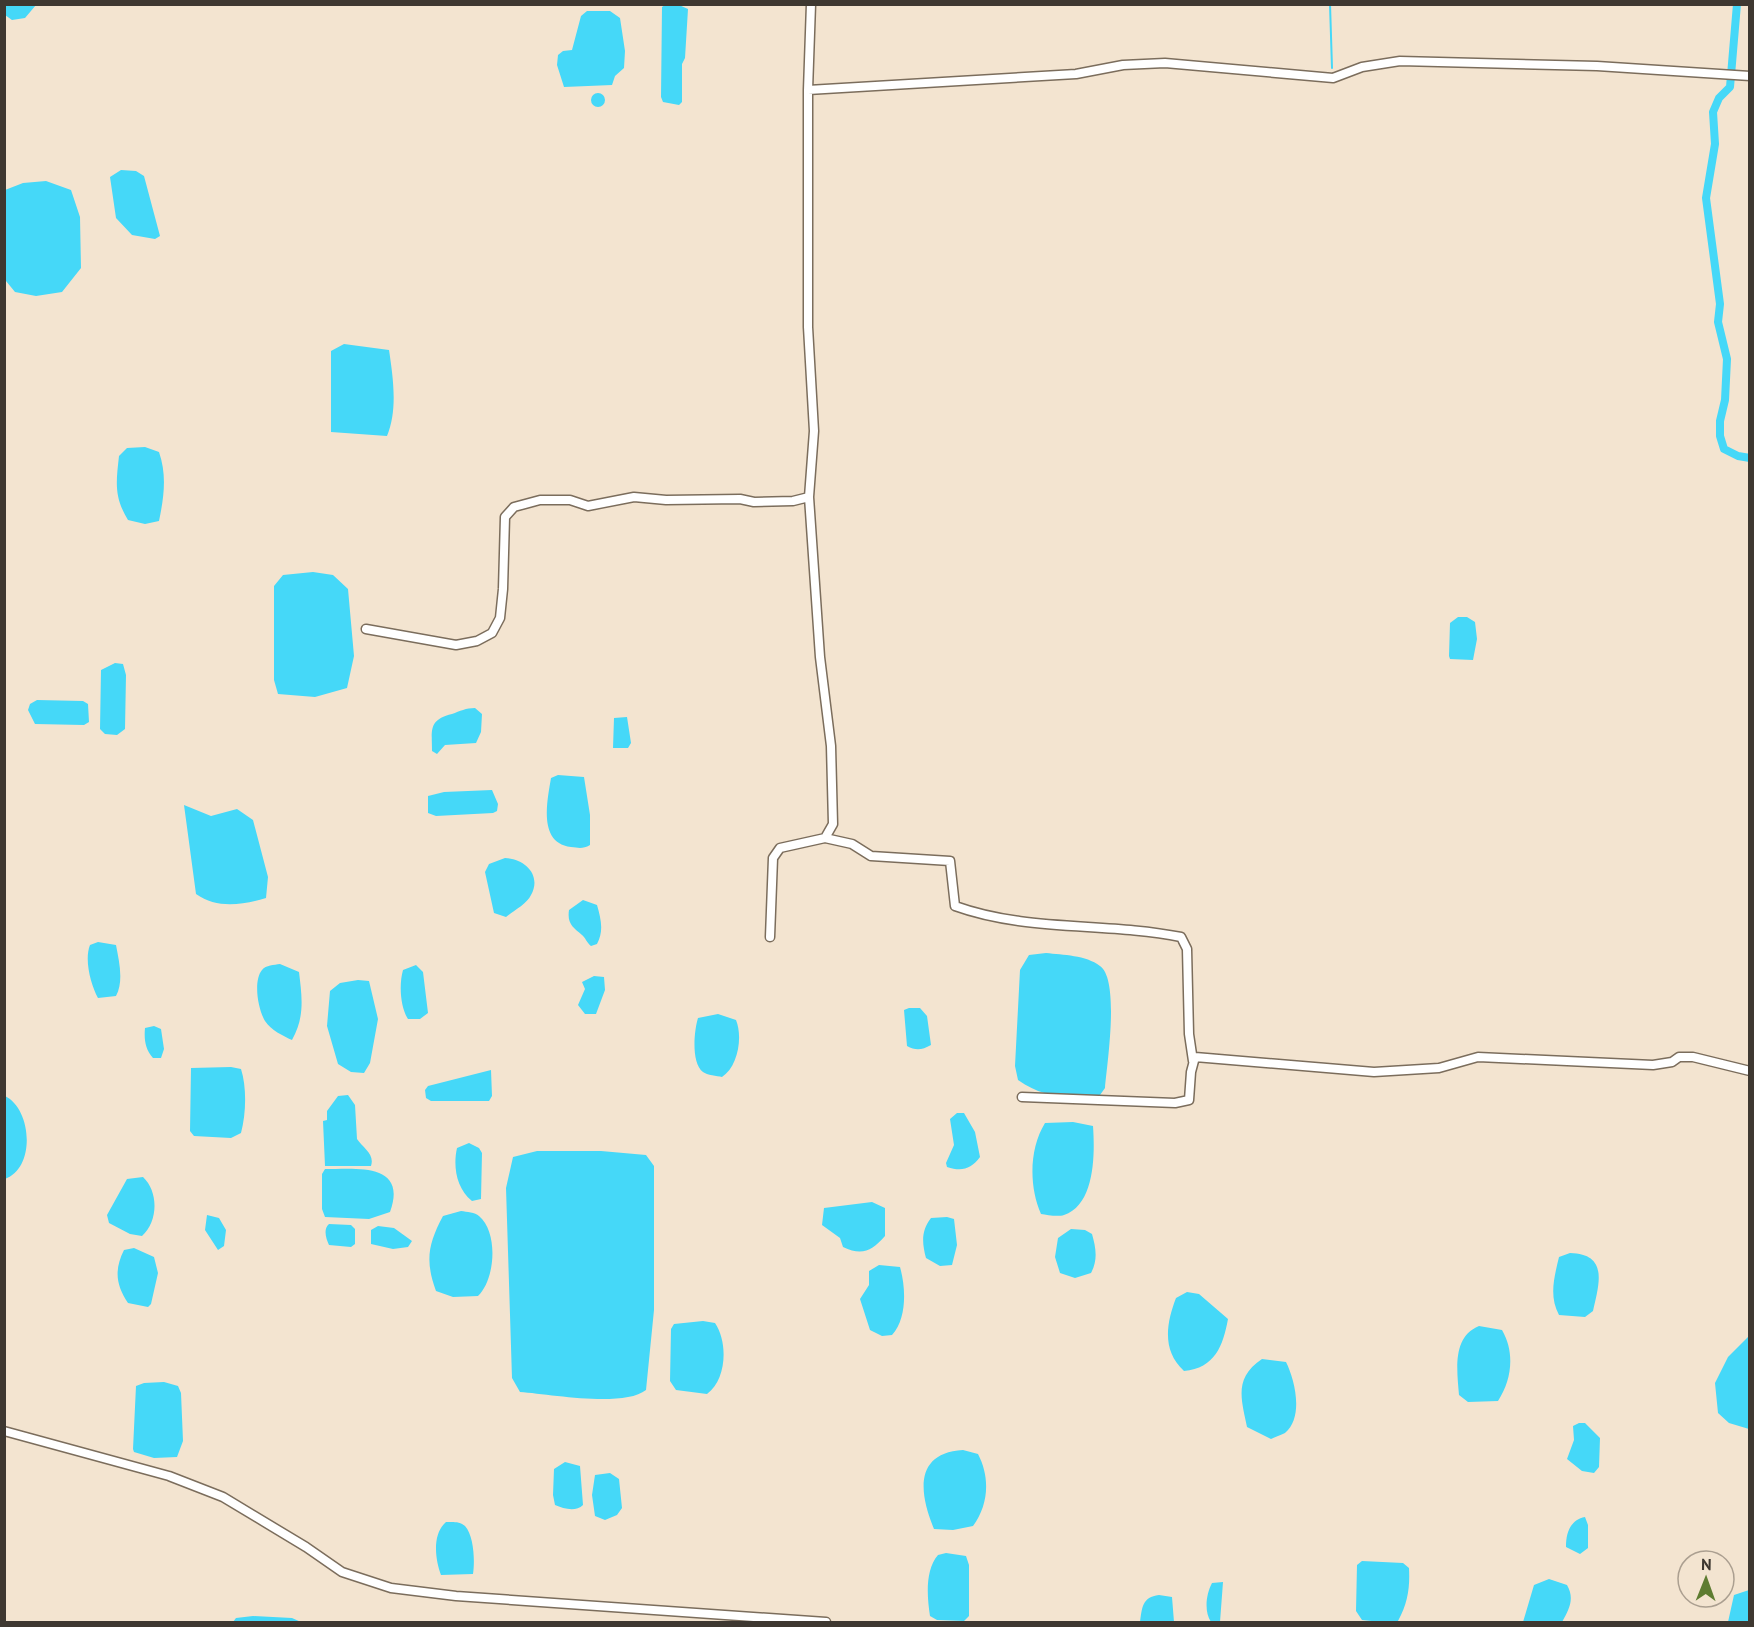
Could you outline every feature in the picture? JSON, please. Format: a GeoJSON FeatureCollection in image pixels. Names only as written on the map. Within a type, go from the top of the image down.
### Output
{"type":"FeatureCollection","features":[{"type":"Feature","properties":{"kind":"street"},"geometry":{"type":"LineString","coordinates":[[811,4],[808,90],[808,327],[814,431],[809,497],[820,657],[831,746],[833,824],[825,838]]}},
{"type":"Feature","properties":{"kind":"street"},"geometry":{"type":"LineString","coordinates":[[808,90],[1076,74],[1123,65],[1165,63],[1333,78],[1362,67],[1400,61],[1597,66],[1749,76]]}},
{"type":"Feature","properties":{"kind":"street"},"geometry":{"type":"LineString","coordinates":[[366,629],[456,645],[477,641],[492,633],[500,618],[505,517],[514,507],[523,502],[561,499],[588,506],[634,497],[666,500],[740,499],[754,502],[793,501],[809,497]]}},
{"type":"Feature","properties":{"kind":"street"},"geometry":{"type":"LineString","coordinates":[[770,937],[773,858],[780,848],[825,838],[852,843],[871,856],[950,861],[954,906],[982,916],[1076,927],[1154,932],[1181,937],[1187,949],[1189,1034],[1193,1061],[1189,1100],[1175,1103],[1022,1098]]}},
{"type":"Feature","properties":{"kind":"street"},"geometry":{"type":"LineString","coordinates":[[1193,1061],[1196,1057],[1213,1058],[1374,1072],[1439,1068],[1478,1057],[1653,1065],[1672,1062],[1679,1057],[1693,1057],[1749,1071]]}},
{"type":"Feature","properties":{"kind":"street"},"geometry":{"type":"LineString","coordinates":[[4,1431],[169,1476],[223,1497],[306,1547],[342,1572],[392,1588],[456,1596],[826,1623]]}},
{"type":"Feature","properties":{"kind":"water"},"geometry":{"type":"Polygon","coordinates":[[[5,4],[36,5],[25,18],[12,20],[5,15],[5,4]]]}},
{"type":"Feature","properties":{"kind":"water"},"geometry":{"type":"Polygon","coordinates":[[[679,5],[688,9],[685,58],[682,64],[682,102],[679,105],[663,102],[661,97],[662,7],[679,5]]]}},
{"type":"Feature","properties":{"kind":"water"},"geometry":{"type":"Polygon","coordinates":[[[587,11],[610,11],[620,18],[625,51],[624,68],[615,76],[612,85],[564,87],[557,65],[558,55],[563,51],[572,50],[581,16],[587,11]]]}},
{"type":"Feature","properties":{"kind":"water"},"geometry":{"type":"Polygon","coordinates":[[[595,93],[601,93],[605,100],[601,107],[595,107],[591,103],[591,97],[595,93]]]}},
{"type":"Feature","properties":{"kind":"water"},"geometry":{"type":"Polygon","coordinates":[[[121,170],[136,171],[144,176],[160,236],[155,239],[132,235],[116,218],[110,177],[121,170]]]}},
{"type":"Feature","properties":{"kind":"water"},"geometry":{"type":"Polygon","coordinates":[[[46,181],[71,190],[80,217],[81,268],[62,292],[36,296],[15,292],[6,281],[5,190],[23,183],[46,181]]]}},
{"type":"Feature","properties":{"kind":"water"},"geometry":{"type":"Polygon","coordinates":[[[344,344],[389,350],[394,404],[387,436],[331,432],[331,351],[344,344]]]}},
{"type":"Feature","properties":{"kind":"water"},"geometry":{"type":"Polygon","coordinates":[[[145,447],[159,452],[164,486],[159,521],[145,524],[128,520],[120,504],[117,482],[119,456],[127,448],[145,447]]]}},
{"type":"Feature","properties":{"kind":"water"},"geometry":{"type":"Polygon","coordinates":[[[313,572],[333,575],[348,589],[354,656],[347,688],[315,697],[278,694],[274,680],[274,586],[283,575],[313,572]]]}},
{"type":"Feature","properties":{"kind":"water"},"geometry":{"type":"Polygon","coordinates":[[[1458,617],[1467,617],[1475,622],[1477,639],[1473,660],[1450,659],[1450,623],[1458,617]]]}},
{"type":"Feature","properties":{"kind":"water"},"geometry":{"type":"Polygon","coordinates":[[[115,663],[123,664],[126,675],[125,729],[117,735],[105,734],[100,729],[101,670],[115,663]]]}},
{"type":"Feature","properties":{"kind":"water"},"geometry":{"type":"Polygon","coordinates":[[[37,700],[83,701],[88,704],[89,722],[84,725],[35,724],[28,710],[30,704],[37,700]]]}},
{"type":"Feature","properties":{"kind":"water"},"geometry":{"type":"Polygon","coordinates":[[[475,708],[482,714],[481,732],[476,743],[445,745],[437,754],[432,751],[433,727],[439,719],[475,708]]]}},
{"type":"Feature","properties":{"kind":"water"},"geometry":{"type":"Polygon","coordinates":[[[627,717],[631,743],[628,748],[613,748],[614,718],[627,717]]]}},
{"type":"Feature","properties":{"kind":"water"},"geometry":{"type":"Polygon","coordinates":[[[558,775],[584,777],[590,815],[590,845],[583,848],[561,844],[553,838],[549,830],[547,809],[549,788],[551,778],[558,775]]]}},
{"type":"Feature","properties":{"kind":"water"},"geometry":{"type":"Polygon","coordinates":[[[492,790],[498,804],[497,811],[493,813],[436,816],[428,813],[428,796],[444,792],[492,790]]]}},
{"type":"Feature","properties":{"kind":"water"},"geometry":{"type":"Polygon","coordinates":[[[184,805],[211,816],[237,809],[253,820],[268,877],[266,898],[221,904],[196,894],[184,805]]]}},
{"type":"Feature","properties":{"kind":"water"},"geometry":{"type":"Polygon","coordinates":[[[505,858],[525,865],[530,869],[534,881],[534,888],[529,898],[506,917],[494,913],[485,872],[489,864],[505,858]]]}},
{"type":"Feature","properties":{"kind":"water"},"geometry":{"type":"Polygon","coordinates":[[[583,900],[597,905],[601,920],[599,939],[597,944],[591,946],[573,927],[569,919],[569,910],[583,900]]]}},
{"type":"Feature","properties":{"kind":"water"},"geometry":{"type":"Polygon","coordinates":[[[98,942],[116,945],[120,977],[116,996],[98,998],[93,986],[88,965],[88,951],[90,945],[98,942]]]}},
{"type":"Feature","properties":{"kind":"water"},"geometry":{"type":"Polygon","coordinates":[[[1046,953],[1074,956],[1094,962],[1106,974],[1110,988],[1111,1023],[1105,1088],[1100,1095],[1048,1094],[1018,1080],[1015,1066],[1020,970],[1029,955],[1046,953]]]}},
{"type":"Feature","properties":{"kind":"water"},"geometry":{"type":"Polygon","coordinates":[[[280,964],[299,972],[301,1015],[292,1040],[277,1032],[265,1021],[259,1002],[257,988],[259,975],[266,967],[280,964]]]}},
{"type":"Feature","properties":{"kind":"water"},"geometry":{"type":"Polygon","coordinates":[[[416,965],[423,972],[428,1013],[420,1019],[408,1019],[402,1002],[402,976],[403,970],[416,965]]]}},
{"type":"Feature","properties":{"kind":"water"},"geometry":{"type":"Polygon","coordinates":[[[594,976],[604,977],[605,990],[596,1014],[585,1014],[578,1005],[585,989],[582,982],[594,976]]]}},
{"type":"Feature","properties":{"kind":"water"},"geometry":{"type":"Polygon","coordinates":[[[369,981],[378,1019],[370,1063],[364,1073],[351,1072],[338,1064],[327,1026],[330,991],[340,983],[369,981]]]}},
{"type":"Feature","properties":{"kind":"water"},"geometry":{"type":"Polygon","coordinates":[[[920,1008],[927,1016],[931,1045],[925,1048],[913,1049],[907,1046],[904,1010],[920,1008]]]}},
{"type":"Feature","properties":{"kind":"water"},"geometry":{"type":"Polygon","coordinates":[[[718,1014],[736,1020],[739,1035],[735,1059],[722,1077],[703,1072],[699,1068],[695,1054],[695,1031],[698,1018],[718,1014]]]}},
{"type":"Feature","properties":{"kind":"water"},"geometry":{"type":"Polygon","coordinates":[[[154,1026],[161,1029],[164,1049],[161,1058],[153,1058],[146,1044],[145,1028],[154,1026]]]}},
{"type":"Feature","properties":{"kind":"water"},"geometry":{"type":"Polygon","coordinates":[[[191,1068],[241,1069],[244,1084],[245,1109],[241,1133],[231,1138],[194,1136],[190,1131],[191,1068]]]}},
{"type":"Feature","properties":{"kind":"water"},"geometry":{"type":"Polygon","coordinates":[[[491,1070],[492,1096],[489,1101],[431,1101],[426,1098],[425,1090],[428,1086],[491,1070]]]}},
{"type":"Feature","properties":{"kind":"water"},"geometry":{"type":"Polygon","coordinates":[[[348,1095],[355,1105],[357,1139],[370,1155],[371,1166],[325,1166],[323,1121],[327,1120],[327,1111],[338,1096],[348,1095]]]}},
{"type":"Feature","properties":{"kind":"water"},"geometry":{"type":"Polygon","coordinates":[[[5,1096],[21,1113],[27,1138],[22,1163],[15,1173],[5,1179],[5,1096]]]}},
{"type":"Feature","properties":{"kind":"water"},"geometry":{"type":"Polygon","coordinates":[[[957,1113],[964,1113],[975,1132],[980,1157],[970,1167],[962,1169],[947,1167],[946,1163],[954,1145],[950,1119],[957,1113]]]}},
{"type":"Feature","properties":{"kind":"water"},"geometry":{"type":"Polygon","coordinates":[[[1073,1122],[1093,1126],[1093,1164],[1087,1190],[1082,1201],[1064,1215],[1041,1214],[1034,1192],[1032,1168],[1036,1144],[1045,1123],[1073,1122]]]}},
{"type":"Feature","properties":{"kind":"water"},"geometry":{"type":"Polygon","coordinates":[[[469,1143],[479,1148],[482,1153],[481,1199],[472,1201],[462,1190],[455,1162],[457,1148],[469,1143]]]}},
{"type":"Feature","properties":{"kind":"water"},"geometry":{"type":"Polygon","coordinates":[[[537,1151],[601,1151],[646,1155],[654,1166],[654,1310],[646,1390],[635,1395],[604,1399],[520,1392],[512,1378],[506,1188],[513,1157],[537,1151]]]}},
{"type":"Feature","properties":{"kind":"water"},"geometry":{"type":"Polygon","coordinates":[[[325,1169],[364,1169],[386,1176],[392,1184],[394,1196],[390,1212],[369,1219],[325,1217],[322,1209],[322,1174],[325,1169]]]}},
{"type":"Feature","properties":{"kind":"water"},"geometry":{"type":"Polygon","coordinates":[[[143,1177],[152,1191],[154,1215],[142,1236],[130,1234],[109,1223],[107,1215],[127,1179],[143,1177]]]}},
{"type":"Feature","properties":{"kind":"water"},"geometry":{"type":"Polygon","coordinates":[[[872,1202],[885,1208],[885,1236],[871,1248],[856,1251],[843,1247],[840,1238],[822,1225],[824,1208],[872,1202]]]}},
{"type":"Feature","properties":{"kind":"water"},"geometry":{"type":"Polygon","coordinates":[[[461,1211],[479,1216],[490,1233],[491,1268],[484,1289],[478,1296],[453,1297],[436,1291],[430,1271],[431,1244],[443,1216],[461,1211]]]}},
{"type":"Feature","properties":{"kind":"water"},"geometry":{"type":"Polygon","coordinates":[[[207,1215],[219,1218],[226,1230],[224,1246],[218,1250],[205,1230],[207,1215]]]}},
{"type":"Feature","properties":{"kind":"water"},"geometry":{"type":"Polygon","coordinates":[[[931,1218],[954,1219],[957,1245],[952,1265],[940,1266],[926,1258],[923,1237],[931,1218]]]}},
{"type":"Feature","properties":{"kind":"water"},"geometry":{"type":"Polygon","coordinates":[[[329,1224],[351,1225],[355,1229],[355,1244],[351,1247],[329,1245],[326,1231],[329,1224]]]}},
{"type":"Feature","properties":{"kind":"water"},"geometry":{"type":"Polygon","coordinates":[[[378,1226],[394,1228],[412,1241],[408,1247],[393,1249],[371,1244],[371,1230],[378,1226]]]}},
{"type":"Feature","properties":{"kind":"water"},"geometry":{"type":"Polygon","coordinates":[[[1071,1229],[1085,1230],[1092,1234],[1095,1249],[1095,1263],[1091,1273],[1075,1278],[1060,1273],[1055,1257],[1058,1238],[1071,1229]]]}},
{"type":"Feature","properties":{"kind":"water"},"geometry":{"type":"Polygon","coordinates":[[[134,1248],[154,1257],[158,1273],[151,1304],[148,1307],[128,1303],[119,1284],[118,1271],[121,1257],[124,1250],[134,1248]]]}},
{"type":"Feature","properties":{"kind":"water"},"geometry":{"type":"Polygon","coordinates":[[[1570,1253],[1591,1259],[1598,1272],[1599,1281],[1593,1311],[1585,1317],[1559,1315],[1554,1301],[1554,1280],[1559,1257],[1570,1253]]]}},
{"type":"Feature","properties":{"kind":"water"},"geometry":{"type":"Polygon","coordinates":[[[879,1265],[900,1267],[902,1275],[903,1312],[892,1335],[882,1336],[870,1330],[860,1299],[869,1285],[869,1271],[879,1265]]]}},
{"type":"Feature","properties":{"kind":"water"},"geometry":{"type":"Polygon","coordinates":[[[1187,1292],[1199,1294],[1228,1319],[1216,1354],[1203,1365],[1184,1371],[1172,1355],[1168,1327],[1176,1298],[1187,1292]]]}},
{"type":"Feature","properties":{"kind":"water"},"geometry":{"type":"Polygon","coordinates":[[[703,1321],[715,1323],[722,1340],[723,1360],[719,1379],[707,1394],[676,1390],[670,1381],[671,1329],[674,1324],[703,1321]]]}},
{"type":"Feature","properties":{"kind":"water"},"geometry":{"type":"Polygon","coordinates":[[[1479,1326],[1502,1330],[1509,1347],[1509,1375],[1498,1401],[1468,1402],[1459,1395],[1457,1365],[1460,1346],[1470,1331],[1479,1326]]]}},
{"type":"Feature","properties":{"kind":"water"},"geometry":{"type":"Polygon","coordinates":[[[1749,1336],[1749,1429],[1729,1423],[1718,1413],[1715,1383],[1728,1357],[1749,1336]]]}},
{"type":"Feature","properties":{"kind":"water"},"geometry":{"type":"Polygon","coordinates":[[[1262,1359],[1286,1362],[1295,1388],[1296,1408],[1291,1426],[1285,1433],[1271,1439],[1247,1427],[1243,1407],[1243,1381],[1253,1366],[1262,1359]]]}},
{"type":"Feature","properties":{"kind":"water"},"geometry":{"type":"Polygon","coordinates":[[[164,1382],[178,1386],[181,1393],[183,1441],[177,1457],[154,1458],[134,1452],[133,1449],[136,1386],[144,1383],[164,1382]]]}},
{"type":"Feature","properties":{"kind":"water"},"geometry":{"type":"Polygon","coordinates":[[[1585,1423],[1600,1438],[1599,1467],[1594,1473],[1582,1471],[1567,1459],[1574,1440],[1573,1426],[1585,1423]]]}},
{"type":"Feature","properties":{"kind":"water"},"geometry":{"type":"Polygon","coordinates":[[[963,1450],[978,1454],[985,1472],[986,1490],[982,1509],[973,1526],[953,1530],[934,1529],[925,1502],[924,1477],[928,1467],[936,1459],[947,1453],[963,1450]]]}},
{"type":"Feature","properties":{"kind":"water"},"geometry":{"type":"Polygon","coordinates":[[[565,1462],[580,1466],[583,1505],[577,1509],[566,1509],[555,1505],[554,1469],[565,1462]]]}},
{"type":"Feature","properties":{"kind":"water"},"geometry":{"type":"Polygon","coordinates":[[[610,1473],[619,1479],[622,1508],[617,1515],[605,1520],[595,1516],[592,1495],[595,1475],[610,1473]]]}},
{"type":"Feature","properties":{"kind":"water"},"geometry":{"type":"Polygon","coordinates":[[[1585,1517],[1588,1525],[1588,1548],[1580,1554],[1566,1547],[1567,1537],[1572,1524],[1585,1517]]]}},
{"type":"Feature","properties":{"kind":"water"},"geometry":{"type":"Polygon","coordinates":[[[446,1522],[461,1523],[468,1530],[473,1549],[473,1574],[441,1575],[436,1547],[438,1533],[446,1522]]]}},
{"type":"Feature","properties":{"kind":"water"},"geometry":{"type":"Polygon","coordinates":[[[946,1553],[966,1556],[969,1565],[969,1616],[964,1621],[937,1620],[930,1616],[928,1592],[931,1568],[938,1555],[946,1553]]]}},
{"type":"Feature","properties":{"kind":"water"},"geometry":{"type":"Polygon","coordinates":[[[1362,1561],[1403,1563],[1409,1568],[1408,1595],[1398,1621],[1362,1620],[1356,1611],[1357,1565],[1362,1561]]]}},
{"type":"Feature","properties":{"kind":"water"},"geometry":{"type":"Polygon","coordinates":[[[1549,1579],[1567,1585],[1571,1595],[1567,1613],[1562,1622],[1523,1622],[1534,1585],[1549,1579]]]}},
{"type":"Feature","properties":{"kind":"water"},"geometry":{"type":"Polygon","coordinates":[[[1223,1582],[1220,1622],[1211,1622],[1207,1608],[1208,1592],[1212,1583],[1223,1582]]]}},
{"type":"Feature","properties":{"kind":"water"},"geometry":{"type":"Polygon","coordinates":[[[1749,1590],[1749,1622],[1728,1622],[1731,1609],[1736,1609],[1736,1594],[1749,1590]]]}},
{"type":"Feature","properties":{"kind":"water"},"geometry":{"type":"Polygon","coordinates":[[[1159,1595],[1172,1597],[1174,1622],[1140,1622],[1142,1608],[1146,1601],[1159,1595]]]}},
{"type":"Feature","properties":{"kind":"water"},"geometry":{"type":"Polygon","coordinates":[[[253,1616],[292,1618],[301,1622],[233,1622],[236,1618],[253,1616]]]}},
{"type":"Feature","properties":{"kind":"waterway"},"geometry":{"type":"LineString","coordinates":[[1330,4],[1332,68]]}},
{"type":"Feature","properties":{"kind":"waterway"},"geometry":{"type":"LineString","coordinates":[[1737,4],[1730,87],[1719,98],[1713,112],[1715,144],[1706,198],[1720,304],[1718,322],[1727,359],[1720,436],[1724,449],[1738,456],[1750,458]]}}]}
